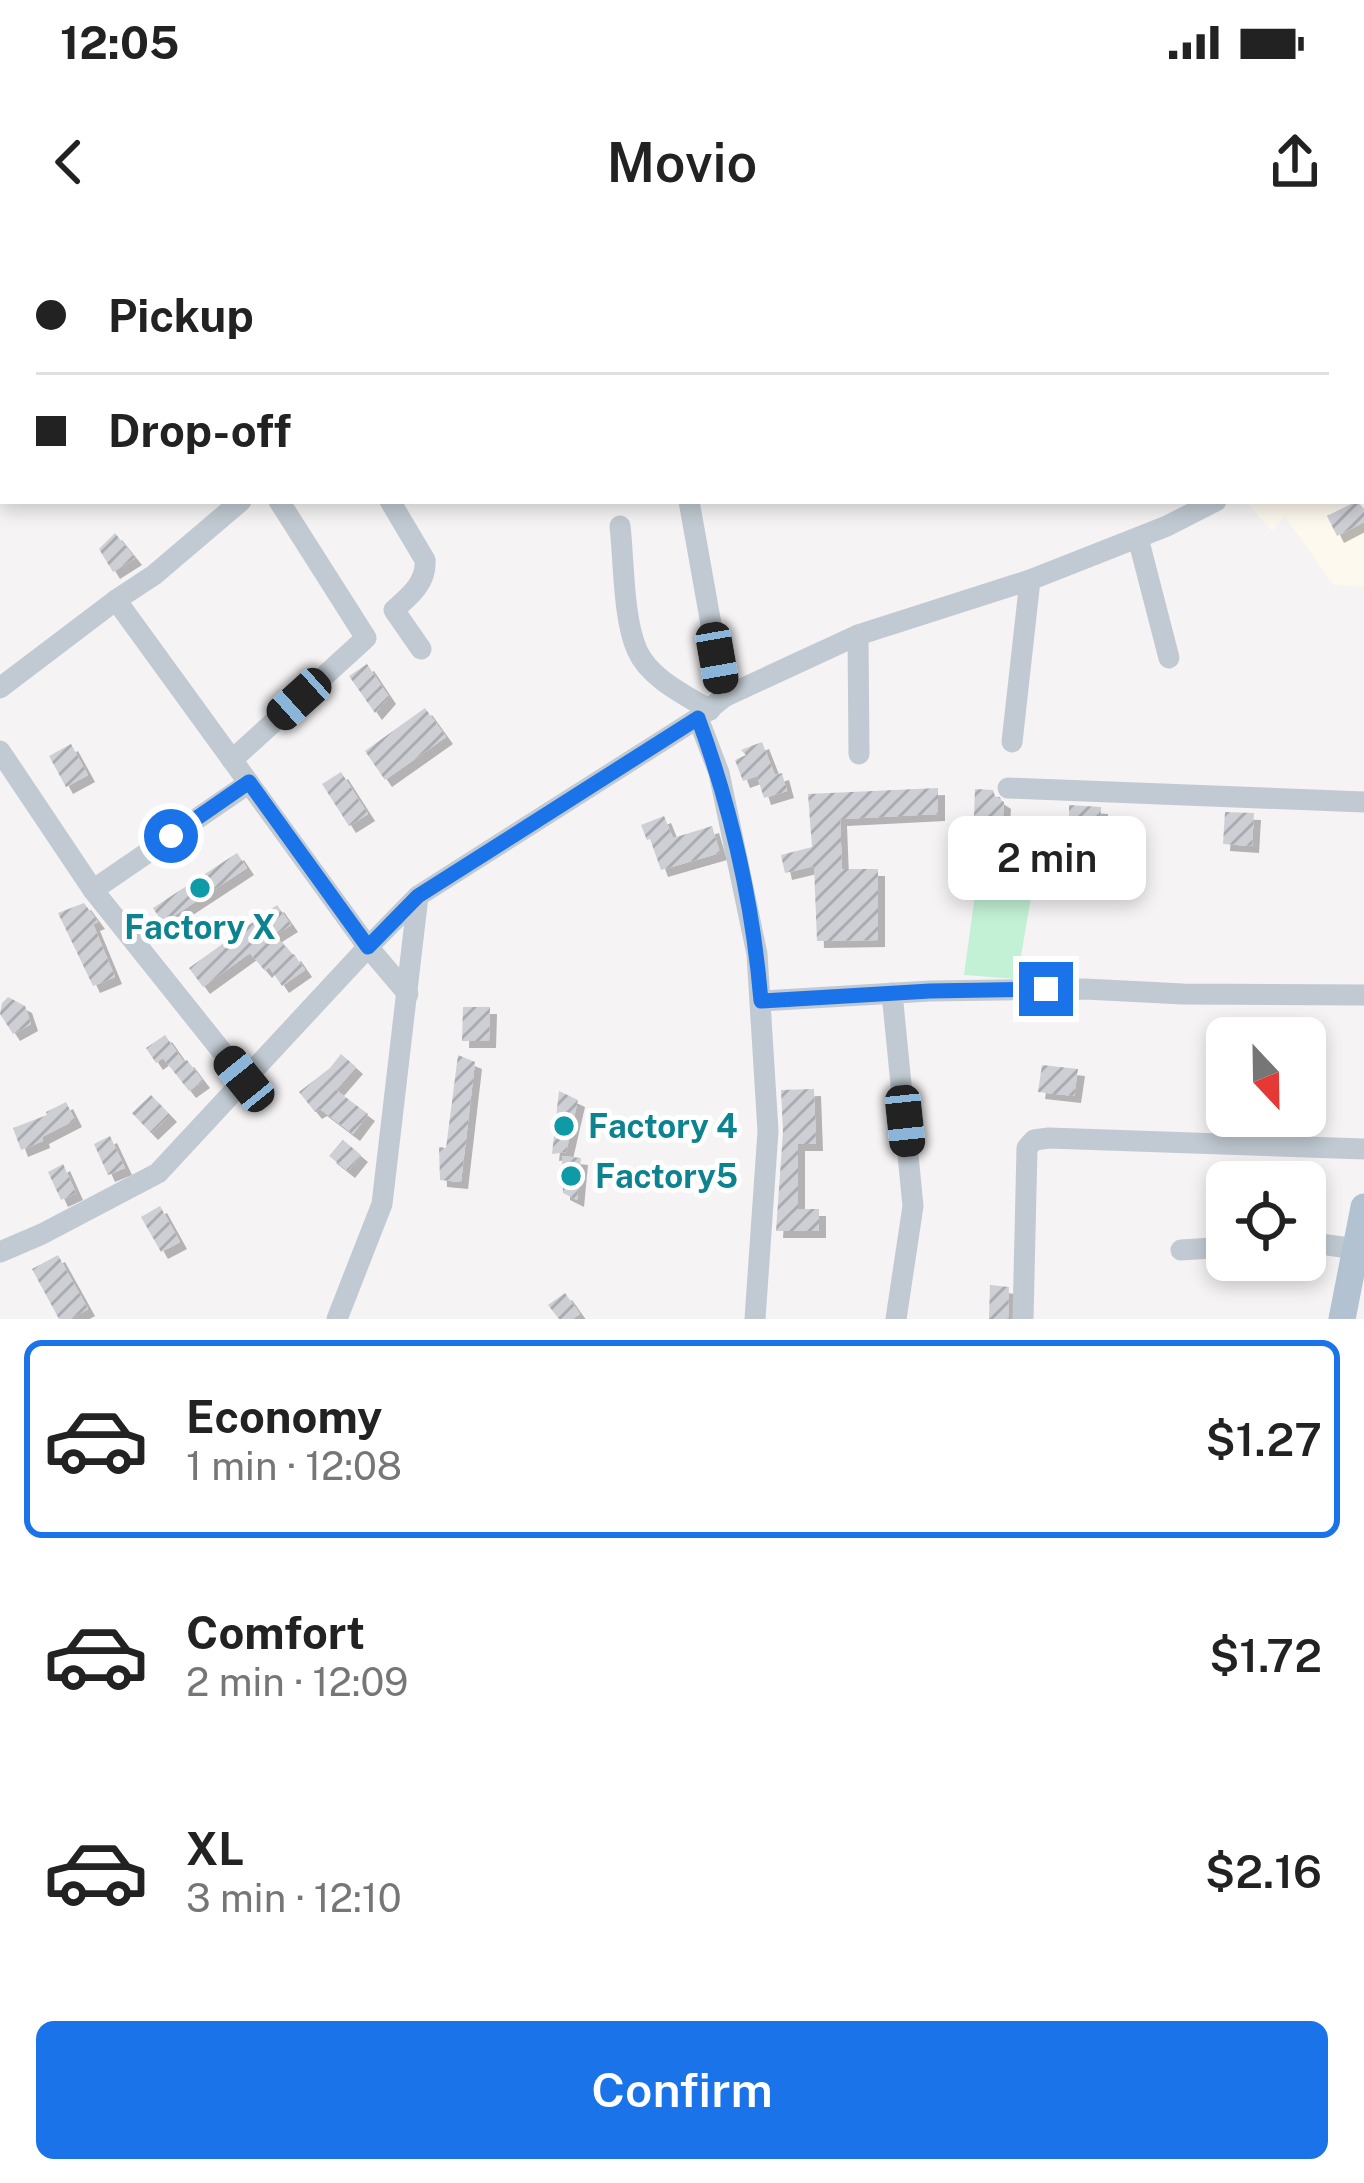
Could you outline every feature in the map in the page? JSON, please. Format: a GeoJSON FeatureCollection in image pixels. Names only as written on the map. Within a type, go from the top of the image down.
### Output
{"type":"FeatureCollection","features":[{"type":"Feature","properties":{"kind":"main road"},"geometry":{"type":"LineString","coordinates":[[1342,1319],[1364,1208]]}},
{"type":"Feature","properties":{"kind":"street"},"geometry":{"type":"LineString","coordinates":[[0,688],[154,575],[238,504]]}},
{"type":"Feature","properties":{"kind":"street"},"geometry":{"type":"LineString","coordinates":[[232,760],[367,638],[281,504]]}},
{"type":"Feature","properties":{"kind":"street"},"geometry":{"type":"LineString","coordinates":[[392,504],[424,560],[426,570],[418,586],[394,610],[422,650]]}},
{"type":"Feature","properties":{"kind":"street"},"geometry":{"type":"LineString","coordinates":[[689,504],[719,773],[757,954],[761,1001],[767,1131],[754,1319]]}},
{"type":"Feature","properties":{"kind":"street"},"geometry":{"type":"LineString","coordinates":[[0,1252],[158,1174],[418,896],[711,708],[858,635],[1030,580],[1210,504]]}},
{"type":"Feature","properties":{"kind":"street"},"geometry":{"type":"LineString","coordinates":[[620,526],[630,624],[638,653],[666,683],[711,708]]}},
{"type":"Feature","properties":{"kind":"street"},"geometry":{"type":"LineString","coordinates":[[1138,538],[1169,658]]}},
{"type":"Feature","properties":{"kind":"street"},"geometry":{"type":"LineString","coordinates":[[1012,742],[1030,580]]}},
{"type":"Feature","properties":{"kind":"street"},"geometry":{"type":"LineString","coordinates":[[116,600],[368,947],[408,994]]}},
{"type":"Feature","properties":{"kind":"street"},"geometry":{"type":"LineString","coordinates":[[858,635],[859,754]]}},
{"type":"Feature","properties":{"kind":"street"},"geometry":{"type":"LineString","coordinates":[[0,752],[93,890],[244,1079]]}},
{"type":"Feature","properties":{"kind":"street"},"geometry":{"type":"LineString","coordinates":[[93,890],[249,782]]}},
{"type":"Feature","properties":{"kind":"street"},"geometry":{"type":"LineString","coordinates":[[1008,788],[1364,802]]}},
{"type":"Feature","properties":{"kind":"street"},"geometry":{"type":"LineString","coordinates":[[338,1319],[382,1204],[418,896]]}},
{"type":"Feature","properties":{"kind":"street"},"geometry":{"type":"LineString","coordinates":[[761,1001],[1084,989],[1364,995]]}},
{"type":"Feature","properties":{"kind":"street"},"geometry":{"type":"LineString","coordinates":[[892,993],[913,1207],[896,1319]]}},
{"type":"Feature","properties":{"kind":"street"},"geometry":{"type":"LineString","coordinates":[[1023,1319],[1027,1148],[1034,1140],[1364,1149]]}},
{"type":"Feature","properties":{"kind":"street"},"geometry":{"type":"LineString","coordinates":[[1326,1245],[1357,1249]]}},
{"type":"Feature","properties":{"kind":"street"},"geometry":{"type":"LineString","coordinates":[[1181,1250],[1206,1248]]}},
{"type":"Feature","properties":{"kind":"shaded area"},"geometry":{"type":"Polygon","coordinates":[[[1248,504],[1364,504],[1364,587],[1334,585],[1285,517],[1272,531],[1248,504]]]}},
{"type":"Feature","properties":{"kind":"green space"},"geometry":{"type":"Polygon","coordinates":[[[980,858],[1037,862],[1017,979],[964,975],[980,858]]]}},
{"type":"Feature","properties":{"kind":"building"},"geometry":{"type":"Polygon","coordinates":[[[1351,504],[1364,509],[1364,522],[1337,536],[1327,516],[1351,504]]]}},
{"type":"Feature","properties":{"kind":"building"},"geometry":{"type":"Polygon","coordinates":[[[115,533],[135,558],[113,572],[99,549],[115,533]]]}},
{"type":"Feature","properties":{"kind":"building"},"geometry":{"type":"Polygon","coordinates":[[[367,664],[389,697],[375,713],[349,676],[367,664]]]}},
{"type":"Feature","properties":{"kind":"building"},"geometry":{"type":"Polygon","coordinates":[[[425,708],[446,737],[385,780],[365,751],[425,708]]]}},
{"type":"Feature","properties":{"kind":"building"},"geometry":{"type":"Polygon","coordinates":[[[762,742],[775,775],[782,773],[787,791],[764,798],[757,776],[743,781],[735,760],[746,755],[741,750],[762,742]]]}},
{"type":"Feature","properties":{"kind":"building"},"geometry":{"type":"Polygon","coordinates":[[[71,744],[88,775],[66,787],[49,756],[71,744]]]}},
{"type":"Feature","properties":{"kind":"building"},"geometry":{"type":"Polygon","coordinates":[[[341,772],[368,814],[349,826],[322,784],[341,772]]]}},
{"type":"Feature","properties":{"kind":"building"},"geometry":{"type":"Polygon","coordinates":[[[938,788],[938,814],[840,819],[842,869],[878,869],[878,940],[817,941],[814,866],[785,873],[781,855],[812,847],[808,794],[938,788]]]}},
{"type":"Feature","properties":{"kind":"building"},"geometry":{"type":"Polygon","coordinates":[[[975,789],[993,790],[1004,802],[1003,816],[1069,818],[1069,805],[1101,807],[1099,851],[973,847],[975,789]]]}},
{"type":"Feature","properties":{"kind":"building"},"geometry":{"type":"Polygon","coordinates":[[[1225,812],[1254,813],[1252,846],[1223,844],[1225,812]]]}},
{"type":"Feature","properties":{"kind":"building"},"geometry":{"type":"Polygon","coordinates":[[[664,816],[673,838],[712,826],[720,853],[661,870],[641,825],[664,816]]]}},
{"type":"Feature","properties":{"kind":"building","name":"Factory X"},"geometry":{"type":"Polygon","coordinates":[[[237,853],[247,868],[163,923],[153,908],[237,853]]]}},
{"type":"Feature","properties":{"kind":"building"},"geometry":{"type":"Polygon","coordinates":[[[84,903],[98,922],[93,924],[115,977],[93,986],[58,913],[84,903]]]}},
{"type":"Feature","properties":{"kind":"building"},"geometry":{"type":"Polygon","coordinates":[[[277,905],[291,925],[275,935],[305,970],[282,986],[269,967],[265,971],[250,953],[203,987],[189,968],[277,905]]]}},
{"type":"Feature","properties":{"kind":"building"},"geometry":{"type":"Polygon","coordinates":[[[8,997],[25,1006],[31,1024],[13,1034],[0,1014],[8,997]]]}},
{"type":"Feature","properties":{"kind":"building"},"geometry":{"type":"Polygon","coordinates":[[[463,1007],[490,1007],[489,1041],[462,1041],[463,1007]]]}},
{"type":"Feature","properties":{"kind":"building"},"geometry":{"type":"Polygon","coordinates":[[[165,1035],[203,1081],[189,1091],[163,1058],[156,1063],[146,1048],[165,1035]]]}},
{"type":"Feature","properties":{"kind":"building"},"geometry":{"type":"Polygon","coordinates":[[[341,1054],[356,1067],[336,1090],[368,1114],[353,1134],[320,1109],[315,1112],[299,1092],[341,1054]]]}},
{"type":"Feature","properties":{"kind":"building"},"geometry":{"type":"Polygon","coordinates":[[[458,1055],[475,1062],[461,1182],[440,1180],[439,1147],[446,1148],[458,1055]]]}},
{"type":"Feature","properties":{"kind":"building"},"geometry":{"type":"Polygon","coordinates":[[[1042,1065],[1078,1069],[1074,1096],[1038,1092],[1042,1065]]]}},
{"type":"Feature","properties":{"kind":"building"},"geometry":{"type":"Polygon","coordinates":[[[814,1089],[816,1144],[798,1144],[798,1209],[819,1209],[819,1231],[776,1231],[781,1090],[814,1089]]]}},
{"type":"Feature","properties":{"kind":"building","name":"Factory 4"},"geometry":{"type":"Polygon","coordinates":[[[559,1091],[578,1100],[566,1152],[552,1154],[559,1091]]]}},
{"type":"Feature","properties":{"kind":"building"},"geometry":{"type":"Polygon","coordinates":[[[151,1095],[170,1115],[151,1133],[132,1113],[151,1095]]]}},
{"type":"Feature","properties":{"kind":"building"},"geometry":{"type":"Polygon","coordinates":[[[66,1102],[75,1120],[21,1150],[13,1128],[66,1102]]]}},
{"type":"Feature","properties":{"kind":"building"},"geometry":{"type":"Polygon","coordinates":[[[110,1136],[125,1168],[108,1175],[94,1144],[110,1136]]]}},
{"type":"Feature","properties":{"kind":"building"},"geometry":{"type":"Polygon","coordinates":[[[343,1140],[361,1155],[348,1171],[329,1156],[343,1140]]]}},
{"type":"Feature","properties":{"kind":"building","name":"Factory5"},"geometry":{"type":"Polygon","coordinates":[[[562,1156],[581,1158],[577,1200],[563,1193],[562,1156]]]}},
{"type":"Feature","properties":{"kind":"building"},"geometry":{"type":"Polygon","coordinates":[[[63,1164],[76,1193],[61,1200],[48,1172],[63,1164]]]}},
{"type":"Feature","properties":{"kind":"building"},"geometry":{"type":"Polygon","coordinates":[[[160,1206],[180,1242],[161,1252],[141,1217],[160,1206]]]}},
{"type":"Feature","properties":{"kind":"building"},"geometry":{"type":"Polygon","coordinates":[[[58,1255],[88,1309],[70,1319],[59,1319],[32,1269],[58,1255]]]}},
{"type":"Feature","properties":{"kind":"building"},"geometry":{"type":"Polygon","coordinates":[[[990,1285],[1009,1287],[1008,1319],[989,1319],[990,1285]]]}},
{"type":"Feature","properties":{"kind":"building"},"geometry":{"type":"Polygon","coordinates":[[[565,1293],[580,1314],[572,1319],[559,1319],[548,1305],[565,1293]]]}},
{"type":"Feature","properties":{"kind":"place","name":"Factory X"},"geometry":{"type":"Point","coordinates":[200,888]}},
{"type":"Feature","properties":{"kind":"place","name":"Factory 4"},"geometry":{"type":"Point","coordinates":[564,1126]}},
{"type":"Feature","properties":{"kind":"place","name":"Factory5"},"geometry":{"type":"Point","coordinates":[571,1176]}},
{"type":"Feature","properties":{"kind":"route"},"geometry":{"type":"LineString","coordinates":[[171,836],[249,782],[368,947],[418,896],[698,718],[719,773],[733,833],[757,954],[761,1001],[1046,989]]}}]}
